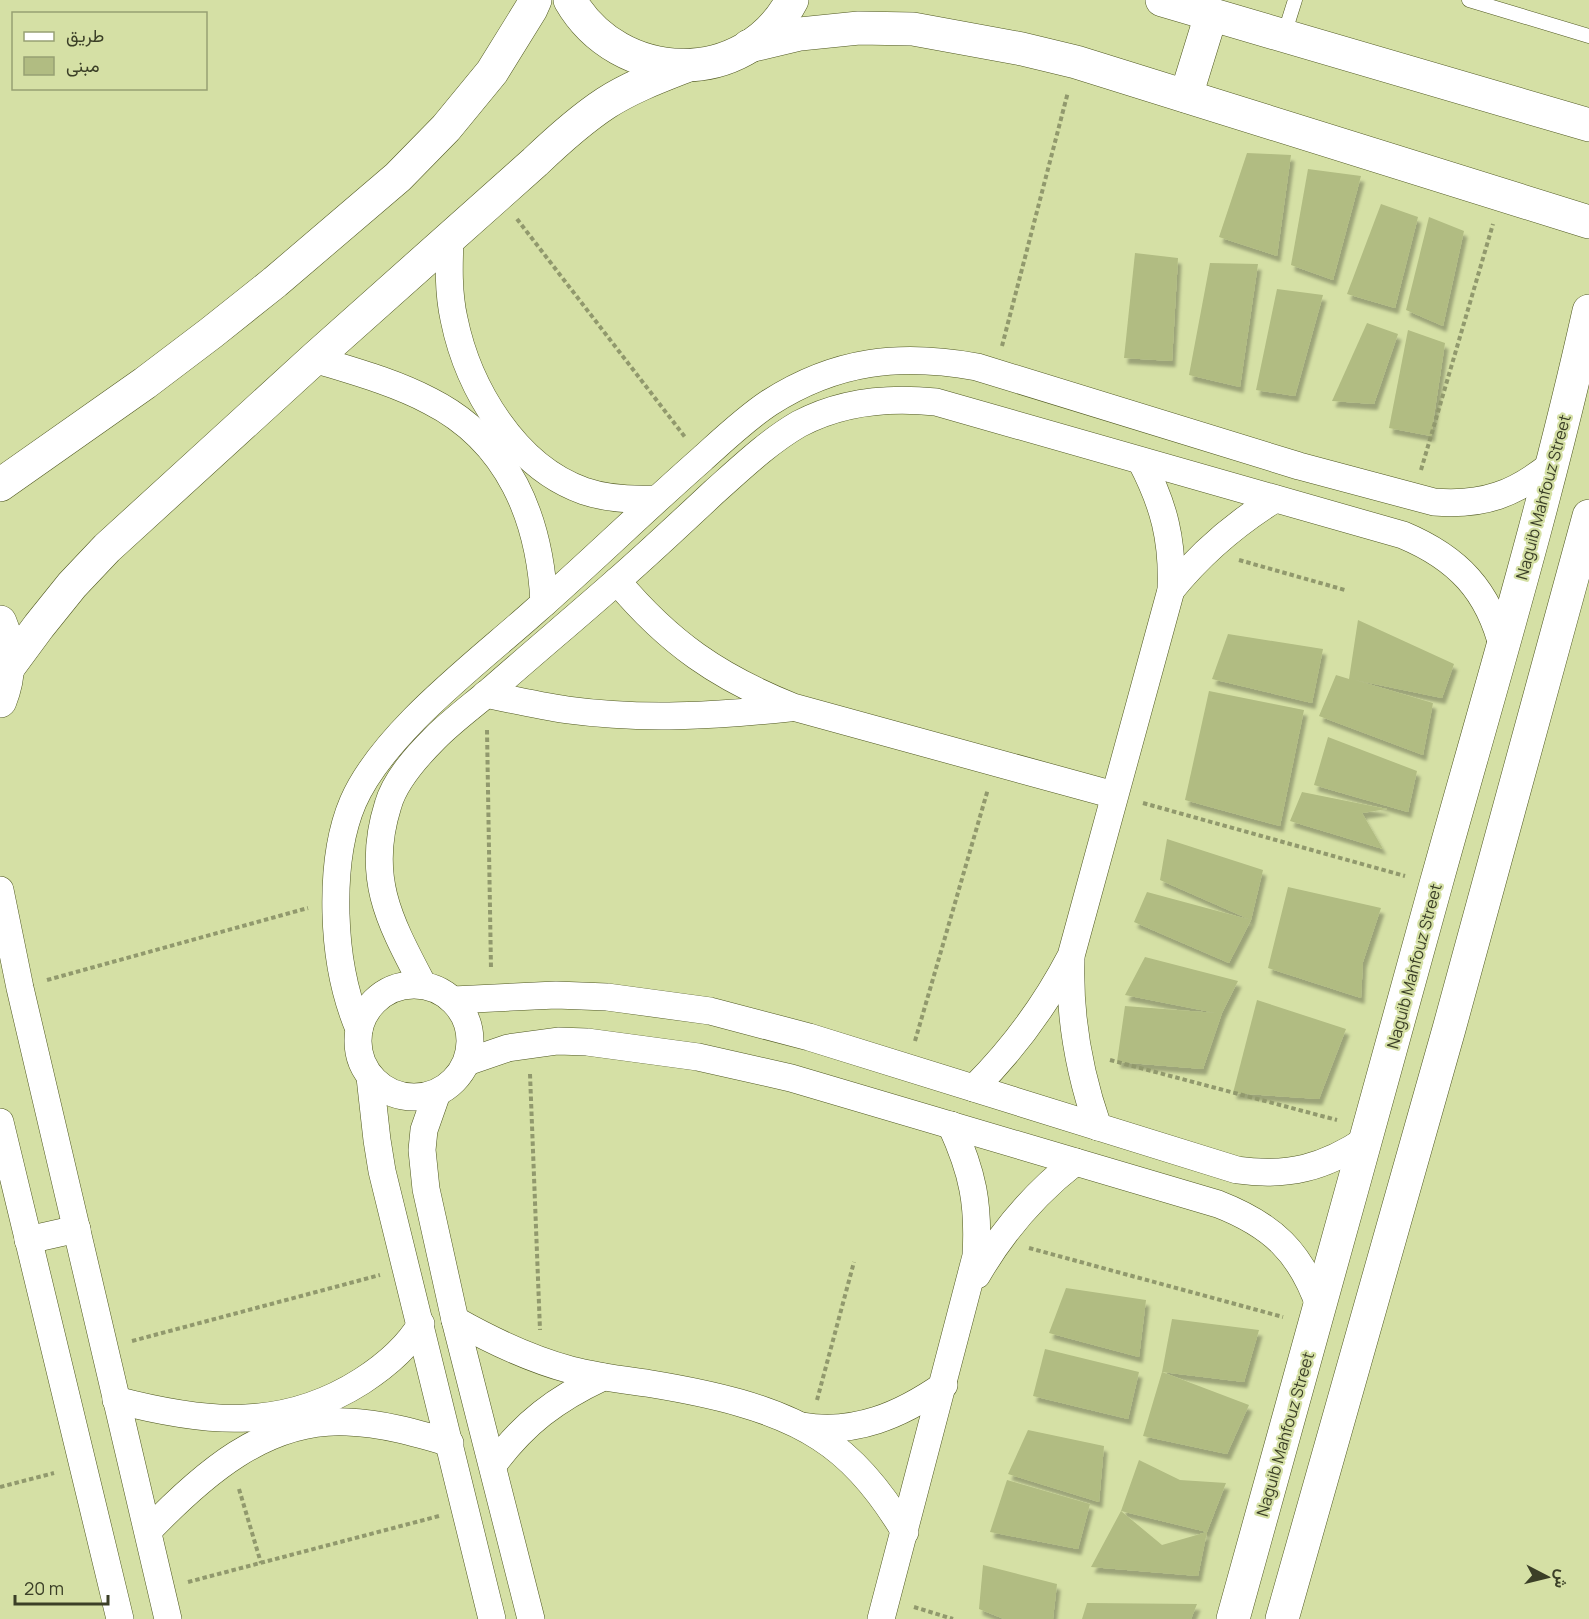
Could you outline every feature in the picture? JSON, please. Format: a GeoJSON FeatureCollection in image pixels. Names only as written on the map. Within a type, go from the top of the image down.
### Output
{"type":"FeatureCollection","features":[{"type":"Feature","properties":{"kind":"street"},"geometry":{"type":"LineString","coordinates":[[0,485],[145,383],[201,340],[275,282],[398,177],[446,128],[492,72],[535,0]]}},
{"type":"Feature","properties":{"kind":"street"},"geometry":{"type":"LineString","coordinates":[[570,0],[587,24],[616,47],[632,56],[658,64],[686,66],[708,64],[729,57],[749,46],[770,30],[792,0]]}},
{"type":"Feature","properties":{"kind":"street"},"geometry":{"type":"LineString","coordinates":[[1162,0],[1214,8],[1284,36],[1589,125]]}},
{"type":"Feature","properties":{"kind":"street"},"geometry":{"type":"LineString","coordinates":[[1186,96],[1214,8]]}},
{"type":"Feature","properties":{"kind":"street"},"geometry":{"type":"LineString","coordinates":[[749,46],[800,34],[858,28],[913,29],[1022,49],[1076,62],[1589,222]]}},
{"type":"Feature","properties":{"kind":"street"},"geometry":{"type":"LineString","coordinates":[[8,668],[65,593],[107,548],[314,358],[498,194],[569,131],[606,103],[644,82],[686,66]]}},
{"type":"Feature","properties":{"kind":"street"},"geometry":{"type":"LineString","coordinates":[[450,237],[450,291],[460,345],[494,434],[502,464],[518,490],[529,516],[538,545],[543,574],[544,603]]}},
{"type":"Feature","properties":{"kind":"street","name":"Naguib Mahfouz Street"},"geometry":{"type":"LineString","coordinates":[[1233,1619],[1503,649],[1553,463],[1589,311]]}},
{"type":"Feature","properties":{"kind":"street"},"geometry":{"type":"LineString","coordinates":[[314,358],[402,387],[432,401],[460,420],[494,434],[521,449],[539,466],[582,491],[631,500],[656,499]]}},
{"type":"Feature","properties":{"kind":"street"},"geometry":{"type":"LineString","coordinates":[[359,1029],[350,1007],[339,961],[335,901],[344,829],[353,802],[365,780],[389,747],[413,721],[656,499],[751,417],[794,388],[852,367],[882,361],[914,359],[946,361],[995,372],[1299,466],[1434,502],[1456,504],[1477,502],[1518,488],[1553,463]]}},
{"type":"Feature","properties":{"kind":"street"},"geometry":{"type":"LineString","coordinates":[[882,361],[882,400]]}},
{"type":"Feature","properties":{"kind":"street"},"geometry":{"type":"LineString","coordinates":[[423,985],[392,925],[382,895],[378,864],[380,832],[388,802],[401,779],[434,739],[617,581],[740,468],[801,423],[827,412],[854,404],[882,400],[918,400],[963,408],[1402,535],[1426,545],[1447,558],[1466,575],[1485,600],[1498,629],[1503,649]]}},
{"type":"Feature","properties":{"kind":"street"},"geometry":{"type":"LineString","coordinates":[[974,1088],[998,1065],[1025,1031],[1056,985],[1071,956],[1171,590],[1171,545],[1167,523],[1160,501],[1141,461]]}},
{"type":"Feature","properties":{"kind":"street"},"geometry":{"type":"LineString","coordinates":[[1171,590],[1206,550],[1235,525],[1275,499]]}},
{"type":"Feature","properties":{"kind":"street"},"geometry":{"type":"LineString","coordinates":[[1282,1619],[1449,1029],[1589,516]]}},
{"type":"Feature","properties":{"kind":"street"},"geometry":{"type":"LineString","coordinates":[[617,581],[659,627],[683,647],[754,691],[793,707],[1114,795]]}},
{"type":"Feature","properties":{"kind":"street"},"geometry":{"type":"LineString","coordinates":[[0,622],[7,646],[8,668],[5,689],[0,701]]}},
{"type":"Feature","properties":{"kind":"street"},"geometry":{"type":"LineString","coordinates":[[486,694],[568,710],[620,714],[722,715],[793,707]]}},
{"type":"Feature","properties":{"kind":"street"},"geometry":{"type":"LineString","coordinates":[[0,890],[20,988],[168,1619]]}},
{"type":"Feature","properties":{"kind":"street"},"geometry":{"type":"LineString","coordinates":[[1071,956],[1070,988],[1077,1052],[1082,1077],[1098,1126]]}},
{"type":"Feature","properties":{"kind":"street"},"geometry":{"type":"LineString","coordinates":[[423,985],[438,990],[453,999],[463,1013],[469,1029],[470,1045],[467,1062],[454,1080],[437,1093],[408,1098],[381,1087],[370,1077],[362,1062],[358,1046],[359,1029],[366,1013],[376,1000],[390,990],[423,985]]}},
{"type":"Feature","properties":{"kind":"street"},"geometry":{"type":"LineString","coordinates":[[453,999],[556,994],[607,997],[710,1011],[760,1022],[1237,1170],[1282,1173],[1316,1166],[1348,1152],[1369,1134]]}},
{"type":"Feature","properties":{"kind":"street"},"geometry":{"type":"LineString","coordinates":[[1401,1016],[1449,1029]]}},
{"type":"Feature","properties":{"kind":"street"},"geometry":{"type":"LineString","coordinates":[[467,1062],[529,1043],[558,1041],[587,1042],[675,1053],[745,1066],[1218,1204],[1242,1213],[1264,1226],[1283,1243],[1299,1262],[1312,1284],[1318,1317]]}},
{"type":"Feature","properties":{"kind":"street"},"geometry":{"type":"LineString","coordinates":[[848,1095],[863,1054]]}},
{"type":"Feature","properties":{"kind":"street"},"geometry":{"type":"LineString","coordinates":[[370,1077],[382,1171],[492,1619]]}},
{"type":"Feature","properties":{"kind":"street"},"geometry":{"type":"LineString","coordinates":[[437,1093],[424,1130],[423,1169],[454,1320],[531,1619]]}},
{"type":"Feature","properties":{"kind":"street"},"geometry":{"type":"LineString","coordinates":[[0,1122],[4,1152],[28,1240],[120,1619]]}},
{"type":"Feature","properties":{"kind":"street"},"geometry":{"type":"LineString","coordinates":[[884,1609],[976,1256],[978,1222],[974,1189],[965,1156],[951,1125]]}},
{"type":"Feature","properties":{"kind":"street"},"geometry":{"type":"LineString","coordinates":[[968,1289],[998,1240],[1033,1197],[1075,1162]]}},
{"type":"Feature","properties":{"kind":"street"},"geometry":{"type":"LineString","coordinates":[[28,1240],[77,1229]]}},
{"type":"Feature","properties":{"kind":"street"},"geometry":{"type":"LineString","coordinates":[[454,1320],[511,1350],[541,1361],[603,1377],[703,1394],[752,1407],[805,1426],[834,1428],[857,1426],[881,1420],[903,1411],[944,1385]]}},
{"type":"Feature","properties":{"kind":"street"},"geometry":{"type":"LineString","coordinates":[[148,1531],[187,1493],[230,1459],[289,1421],[372,1375],[407,1344],[421,1324]]}},
{"type":"Feature","properties":{"kind":"street"},"geometry":{"type":"LineString","coordinates":[[493,1465],[507,1446],[541,1413],[560,1399],[603,1377]]}},
{"type":"Feature","properties":{"kind":"street"},"geometry":{"type":"LineString","coordinates":[[116,1400],[178,1414],[221,1420],[265,1418],[363,1423],[406,1431],[450,1443]]}},
{"type":"Feature","properties":{"kind":"street"},"geometry":{"type":"LineString","coordinates":[[805,1426],[860,1471],[892,1510],[905,1532]]}},
{"type":"Feature","properties":{"kind":"lane"},"geometry":{"type":"LineString","coordinates":[[1284,36],[1295,0]]}},
{"type":"Feature","properties":{"kind":"lane"},"geometry":{"type":"LineString","coordinates":[[1469,0],[1589,36]]}},
{"type":"Feature","properties":{"kind":"path"},"geometry":{"type":"LineString","coordinates":[[995,372],[1076,62]]}},
{"type":"Feature","properties":{"kind":"path"},"geometry":{"type":"LineString","coordinates":[[498,194],[702,459]]}},
{"type":"Feature","properties":{"kind":"path"},"geometry":{"type":"LineString","coordinates":[[1413,497],[1501,194]]}},
{"type":"Feature","properties":{"kind":"path"},"geometry":{"type":"LineString","coordinates":[[1206,550],[1345,590]]}},
{"type":"Feature","properties":{"kind":"path"},"geometry":{"type":"LineString","coordinates":[[486,694],[492,996]]}},
{"type":"Feature","properties":{"kind":"path"},"geometry":{"type":"LineString","coordinates":[[908,1067],[996,763]]}},
{"type":"Feature","properties":{"kind":"path"},"geometry":{"type":"LineString","coordinates":[[1114,795],[1436,884]]}},
{"type":"Feature","properties":{"kind":"path"},"geometry":{"type":"LineString","coordinates":[[20,988],[335,901]]}},
{"type":"Feature","properties":{"kind":"path"},"geometry":{"type":"LineString","coordinates":[[529,1043],[541,1361]]}},
{"type":"Feature","properties":{"kind":"path"},"geometry":{"type":"LineString","coordinates":[[1077,1052],[1369,1134]]}},
{"type":"Feature","properties":{"kind":"path"},"geometry":{"type":"LineString","coordinates":[[998,1240],[1318,1317]]}},
{"type":"Feature","properties":{"kind":"path"},"geometry":{"type":"LineString","coordinates":[[805,1426],[854,1262]]}},
{"type":"Feature","properties":{"kind":"path"},"geometry":{"type":"LineString","coordinates":[[104,1348],[406,1268]]}},
{"type":"Feature","properties":{"kind":"path"},"geometry":{"type":"LineString","coordinates":[[230,1459],[261,1563]]}},
{"type":"Feature","properties":{"kind":"path"},"geometry":{"type":"LineString","coordinates":[[0,1487],[82,1466]]}},
{"type":"Feature","properties":{"kind":"path"},"geometry":{"type":"LineString","coordinates":[[161,1589],[465,1509]]}},
{"type":"Feature","properties":{"kind":"path"},"geometry":{"type":"LineString","coordinates":[[884,1609],[953,1619]]}},
{"type":"Feature","properties":{"kind":"building"},"geometry":{"type":"Polygon","coordinates":[[[1247,153],[1291,155],[1277,256],[1219,237],[1247,153]]]}},
{"type":"Feature","properties":{"kind":"building"},"geometry":{"type":"Polygon","coordinates":[[[1308,169],[1361,176],[1333,280],[1291,265],[1308,169]]]}},
{"type":"Feature","properties":{"kind":"building"},"geometry":{"type":"Polygon","coordinates":[[[1381,204],[1418,217],[1395,308],[1347,294],[1381,204]]]}},
{"type":"Feature","properties":{"kind":"building"},"geometry":{"type":"Polygon","coordinates":[[[1429,217],[1464,231],[1443,326],[1406,310],[1429,217]]]}},
{"type":"Feature","properties":{"kind":"building"},"geometry":{"type":"Polygon","coordinates":[[[1135,253],[1178,258],[1172,361],[1124,358],[1135,253]]]}},
{"type":"Feature","properties":{"kind":"building"},"geometry":{"type":"Polygon","coordinates":[[[1210,263],[1258,264],[1240,387],[1189,375],[1210,263]]]}},
{"type":"Feature","properties":{"kind":"building"},"geometry":{"type":"Polygon","coordinates":[[[1277,289],[1323,295],[1295,396],[1256,390],[1277,289]]]}},
{"type":"Feature","properties":{"kind":"building"},"geometry":{"type":"Polygon","coordinates":[[[1367,323],[1398,334],[1374,404],[1332,401],[1367,323]]]}},
{"type":"Feature","properties":{"kind":"building"},"geometry":{"type":"Polygon","coordinates":[[[1408,330],[1445,343],[1431,436],[1389,428],[1408,330]]]}},
{"type":"Feature","properties":{"kind":"building"},"geometry":{"type":"Polygon","coordinates":[[[1358,620],[1454,664],[1442,698],[1355,680],[1433,703],[1423,755],[1319,716],[1336,675],[1349,679],[1358,620]]]}},
{"type":"Feature","properties":{"kind":"building"},"geometry":{"type":"Polygon","coordinates":[[[1228,634],[1323,649],[1312,703],[1212,679],[1228,634]]]}},
{"type":"Feature","properties":{"kind":"building"},"geometry":{"type":"Polygon","coordinates":[[[1209,691],[1304,710],[1280,826],[1185,800],[1209,691]]]}},
{"type":"Feature","properties":{"kind":"building"},"geometry":{"type":"Polygon","coordinates":[[[1328,737],[1417,771],[1408,812],[1314,785],[1328,737]]]}},
{"type":"Feature","properties":{"kind":"building"},"geometry":{"type":"Polygon","coordinates":[[[1302,792],[1387,809],[1362,813],[1383,849],[1290,821],[1302,792]]]}},
{"type":"Feature","properties":{"kind":"building"},"geometry":{"type":"Polygon","coordinates":[[[1167,839],[1263,870],[1251,920],[1160,880],[1167,839]]]}},
{"type":"Feature","properties":{"kind":"building"},"geometry":{"type":"Polygon","coordinates":[[[1288,887],[1381,908],[1363,962],[1361,998],[1268,968],[1288,887]]]}},
{"type":"Feature","properties":{"kind":"building"},"geometry":{"type":"Polygon","coordinates":[[[1147,892],[1251,920],[1229,963],[1134,922],[1147,892]]]}},
{"type":"Feature","properties":{"kind":"building"},"geometry":{"type":"Polygon","coordinates":[[[1145,957],[1238,981],[1222,1013],[1203,1069],[1117,1062],[1125,1006],[1216,1013],[1125,995],[1145,957]]]}},
{"type":"Feature","properties":{"kind":"building"},"geometry":{"type":"Polygon","coordinates":[[[1257,1000],[1346,1029],[1319,1099],[1233,1093],[1257,1000]]]}},
{"type":"Feature","properties":{"kind":"building"},"geometry":{"type":"Polygon","coordinates":[[[1066,1288],[1146,1300],[1139,1357],[1049,1333],[1066,1288]]]}},
{"type":"Feature","properties":{"kind":"building"},"geometry":{"type":"Polygon","coordinates":[[[1172,1319],[1259,1330],[1244,1382],[1162,1372],[1172,1319]]]}},
{"type":"Feature","properties":{"kind":"building"},"geometry":{"type":"Polygon","coordinates":[[[1045,1349],[1139,1372],[1128,1419],[1033,1396],[1045,1349]]]}},
{"type":"Feature","properties":{"kind":"building"},"geometry":{"type":"Polygon","coordinates":[[[1162,1372],[1249,1405],[1227,1454],[1143,1436],[1162,1372]]]}},
{"type":"Feature","properties":{"kind":"building"},"geometry":{"type":"Polygon","coordinates":[[[1028,1430],[1104,1446],[1099,1502],[1008,1474],[1028,1430]]]}},
{"type":"Feature","properties":{"kind":"building"},"geometry":{"type":"Polygon","coordinates":[[[1139,1460],[1180,1480],[1226,1483],[1207,1532],[1121,1511],[1139,1460]]]}},
{"type":"Feature","properties":{"kind":"building"},"geometry":{"type":"Polygon","coordinates":[[[1007,1480],[1090,1504],[1078,1549],[990,1532],[1007,1480]]]}},
{"type":"Feature","properties":{"kind":"building"},"geometry":{"type":"Polygon","coordinates":[[[1121,1511],[1162,1545],[1207,1532],[1198,1576],[1091,1567],[1121,1511]]]}},
{"type":"Feature","properties":{"kind":"building"},"geometry":{"type":"Polygon","coordinates":[[[983,1565],[1057,1584],[1053,1619],[1004,1619],[979,1609],[983,1565]]]}},
{"type":"Feature","properties":{"kind":"building"},"geometry":{"type":"Polygon","coordinates":[[[1087,1603],[1197,1604],[1191,1619],[1082,1619],[1087,1603]]]}}]}
